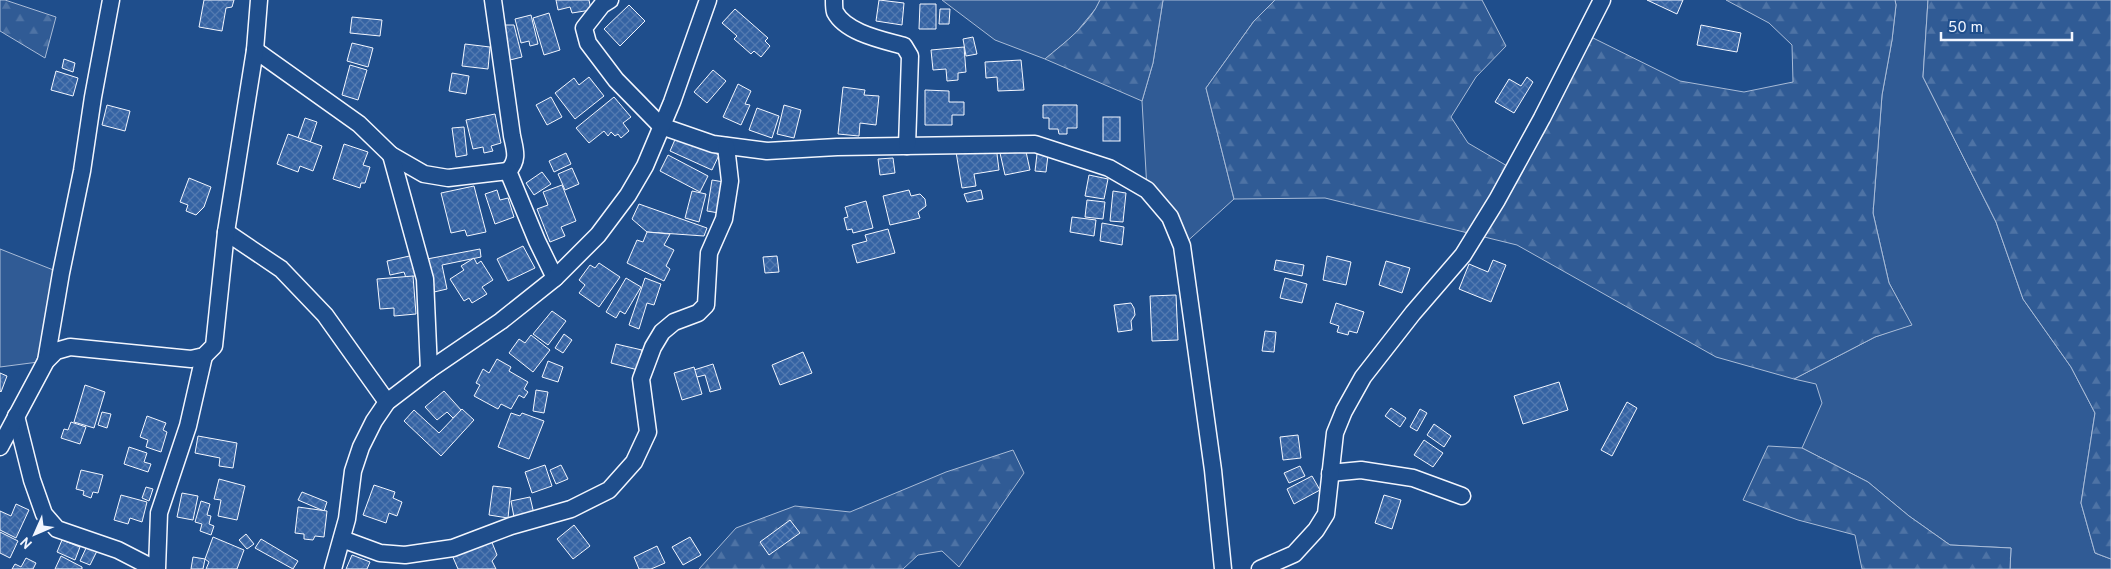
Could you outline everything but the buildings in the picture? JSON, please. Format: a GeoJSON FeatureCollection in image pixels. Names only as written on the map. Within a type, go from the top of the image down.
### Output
{"type":"FeatureCollection","features":[{"type":"Feature","properties":{"kind":"street"},"geometry":{"type":"LineString","coordinates":[[46,362],[60,273],[82,171],[93,96],[111,0]]}},
{"type":"Feature","properties":{"kind":"street"},"geometry":{"type":"LineString","coordinates":[[0,446],[46,362],[56,351],[70,347],[191,359],[204,356],[214,346],[226,232],[255,50],[259,0]]}},
{"type":"Feature","properties":{"kind":"street"},"geometry":{"type":"LineString","coordinates":[[610,0],[602,5],[584,28],[588,43],[616,80],[661,126],[713,144],[768,151],[1035,144],[1109,168],[1147,190],[1170,217],[1182,246],[1213,470],[1223,569]]}},
{"type":"Feature","properties":{"kind":"street"},"geometry":{"type":"LineString","coordinates":[[834,0],[835,11],[845,23],[867,36],[904,46],[910,56],[907,146]]}},
{"type":"Feature","properties":{"kind":"street"},"geometry":{"type":"LineString","coordinates":[[1260,569],[1294,554],[1316,530],[1326,514],[1335,433],[1344,411],[1363,377],[1413,313],[1463,255],[1498,200],[1602,0]]}},
{"type":"Feature","properties":{"kind":"street"},"geometry":{"type":"LineString","coordinates":[[333,569],[347,519],[353,471],[370,429],[387,402],[429,370],[501,321],[555,278],[598,235],[628,195],[645,166],[672,102],[704,1]]}},
{"type":"Feature","properties":{"kind":"street"},"geometry":{"type":"LineString","coordinates":[[255,50],[359,124],[392,155],[424,174],[448,178],[508,171],[514,165],[516,156],[490,2]]}},
{"type":"Feature","properties":{"kind":"street"},"geometry":{"type":"LineString","coordinates":[[342,539],[380,553],[405,554],[454,548],[511,526],[571,509],[609,490],[634,462],[648,432],[642,379],[652,347],[662,332],[674,322],[698,313],[706,305],[709,253],[724,219],[730,181],[726,146]]}},
{"type":"Feature","properties":{"kind":"street"},"geometry":{"type":"LineString","coordinates":[[392,155],[425,279],[429,370]]}},
{"type":"Feature","properties":{"kind":"street"},"geometry":{"type":"LineString","coordinates":[[508,171],[537,241],[555,278]]}},
{"type":"Feature","properties":{"kind":"street"},"geometry":{"type":"LineString","coordinates":[[226,232],[281,269],[319,309],[387,402]]}},
{"type":"Feature","properties":{"kind":"street"},"geometry":{"type":"LineString","coordinates":[[16,416],[32,480],[44,514],[57,529],[118,550],[156,569],[159,513],[188,426],[204,356]]}},
{"type":"Feature","properties":{"kind":"street"},"geometry":{"type":"LineString","coordinates":[[1330,473],[1362,470],[1414,478],[1462,496]]}},
{"type":"Feature","properties":{"kind":"shaded area"},"geometry":{"type":"Polygon","coordinates":[[[942,0],[1100,0],[1097,7],[1074,35],[1045,59],[995,40],[942,0]]]}},
{"type":"Feature","properties":{"kind":"shaded area"},"geometry":{"type":"Polygon","coordinates":[[[1163,0],[1275,0],[1254,21],[1206,88],[1234,199],[1182,246],[1147,190],[1142,101],[1153,63],[1163,0]]]}},
{"type":"Feature","properties":{"kind":"shaded area"},"geometry":{"type":"Polygon","coordinates":[[[1895,0],[1928,0],[1923,77],[1996,222],[2023,299],[2071,367],[2095,413],[2081,503],[2095,553],[2111,559],[2111,569],[2010,569],[2011,548],[1950,545],[1909,516],[1868,482],[1802,448],[1822,403],[1816,384],[1794,379],[1875,337],[1911,324],[1889,283],[1873,213],[1882,95],[1892,40],[1895,0]]]}},
{"type":"Feature","properties":{"kind":"shaded area"},"geometry":{"type":"Polygon","coordinates":[[[0,249],[61,273],[46,361],[0,367],[0,249]]]}},
{"type":"Feature","properties":{"kind":"green space"},"geometry":{"type":"Polygon","coordinates":[[[0,0],[56,17],[45,58],[0,31],[0,0]]]}},
{"type":"Feature","properties":{"kind":"green space"},"geometry":{"type":"Polygon","coordinates":[[[1100,0],[1163,0],[1153,63],[1142,101],[1045,59],[1083,25],[1100,0]]]}},
{"type":"Feature","properties":{"kind":"green space"},"geometry":{"type":"Polygon","coordinates":[[[1275,0],[1482,0],[1506,46],[1476,77],[1451,117],[1468,143],[1514,170],[1585,34],[1680,81],[1744,92],[1793,82],[1792,45],[1769,23],[1726,0],[1895,0],[1892,40],[1882,95],[1873,213],[1889,283],[1912,325],[1875,337],[1794,379],[1716,357],[1517,245],[1325,198],[1234,199],[1206,88],[1254,21],[1275,0]]]}},
{"type":"Feature","properties":{"kind":"green space"},"geometry":{"type":"Polygon","coordinates":[[[1928,0],[2111,0],[2111,559],[2095,553],[2081,503],[2095,413],[2071,367],[2023,299],[1996,222],[1923,77],[1928,0]]]}},
{"type":"Feature","properties":{"kind":"green space"},"geometry":{"type":"Polygon","coordinates":[[[1768,446],[1802,448],[1868,482],[1909,516],[1950,545],[2011,548],[2010,569],[1862,569],[1855,535],[1798,520],[1743,500],[1768,446]]]}},
{"type":"Feature","properties":{"kind":"green space"},"geometry":{"type":"Polygon","coordinates":[[[1013,450],[1024,473],[959,567],[942,551],[918,555],[903,569],[699,569],[736,528],[795,506],[850,512],[946,472],[1013,450]]]}}]}
